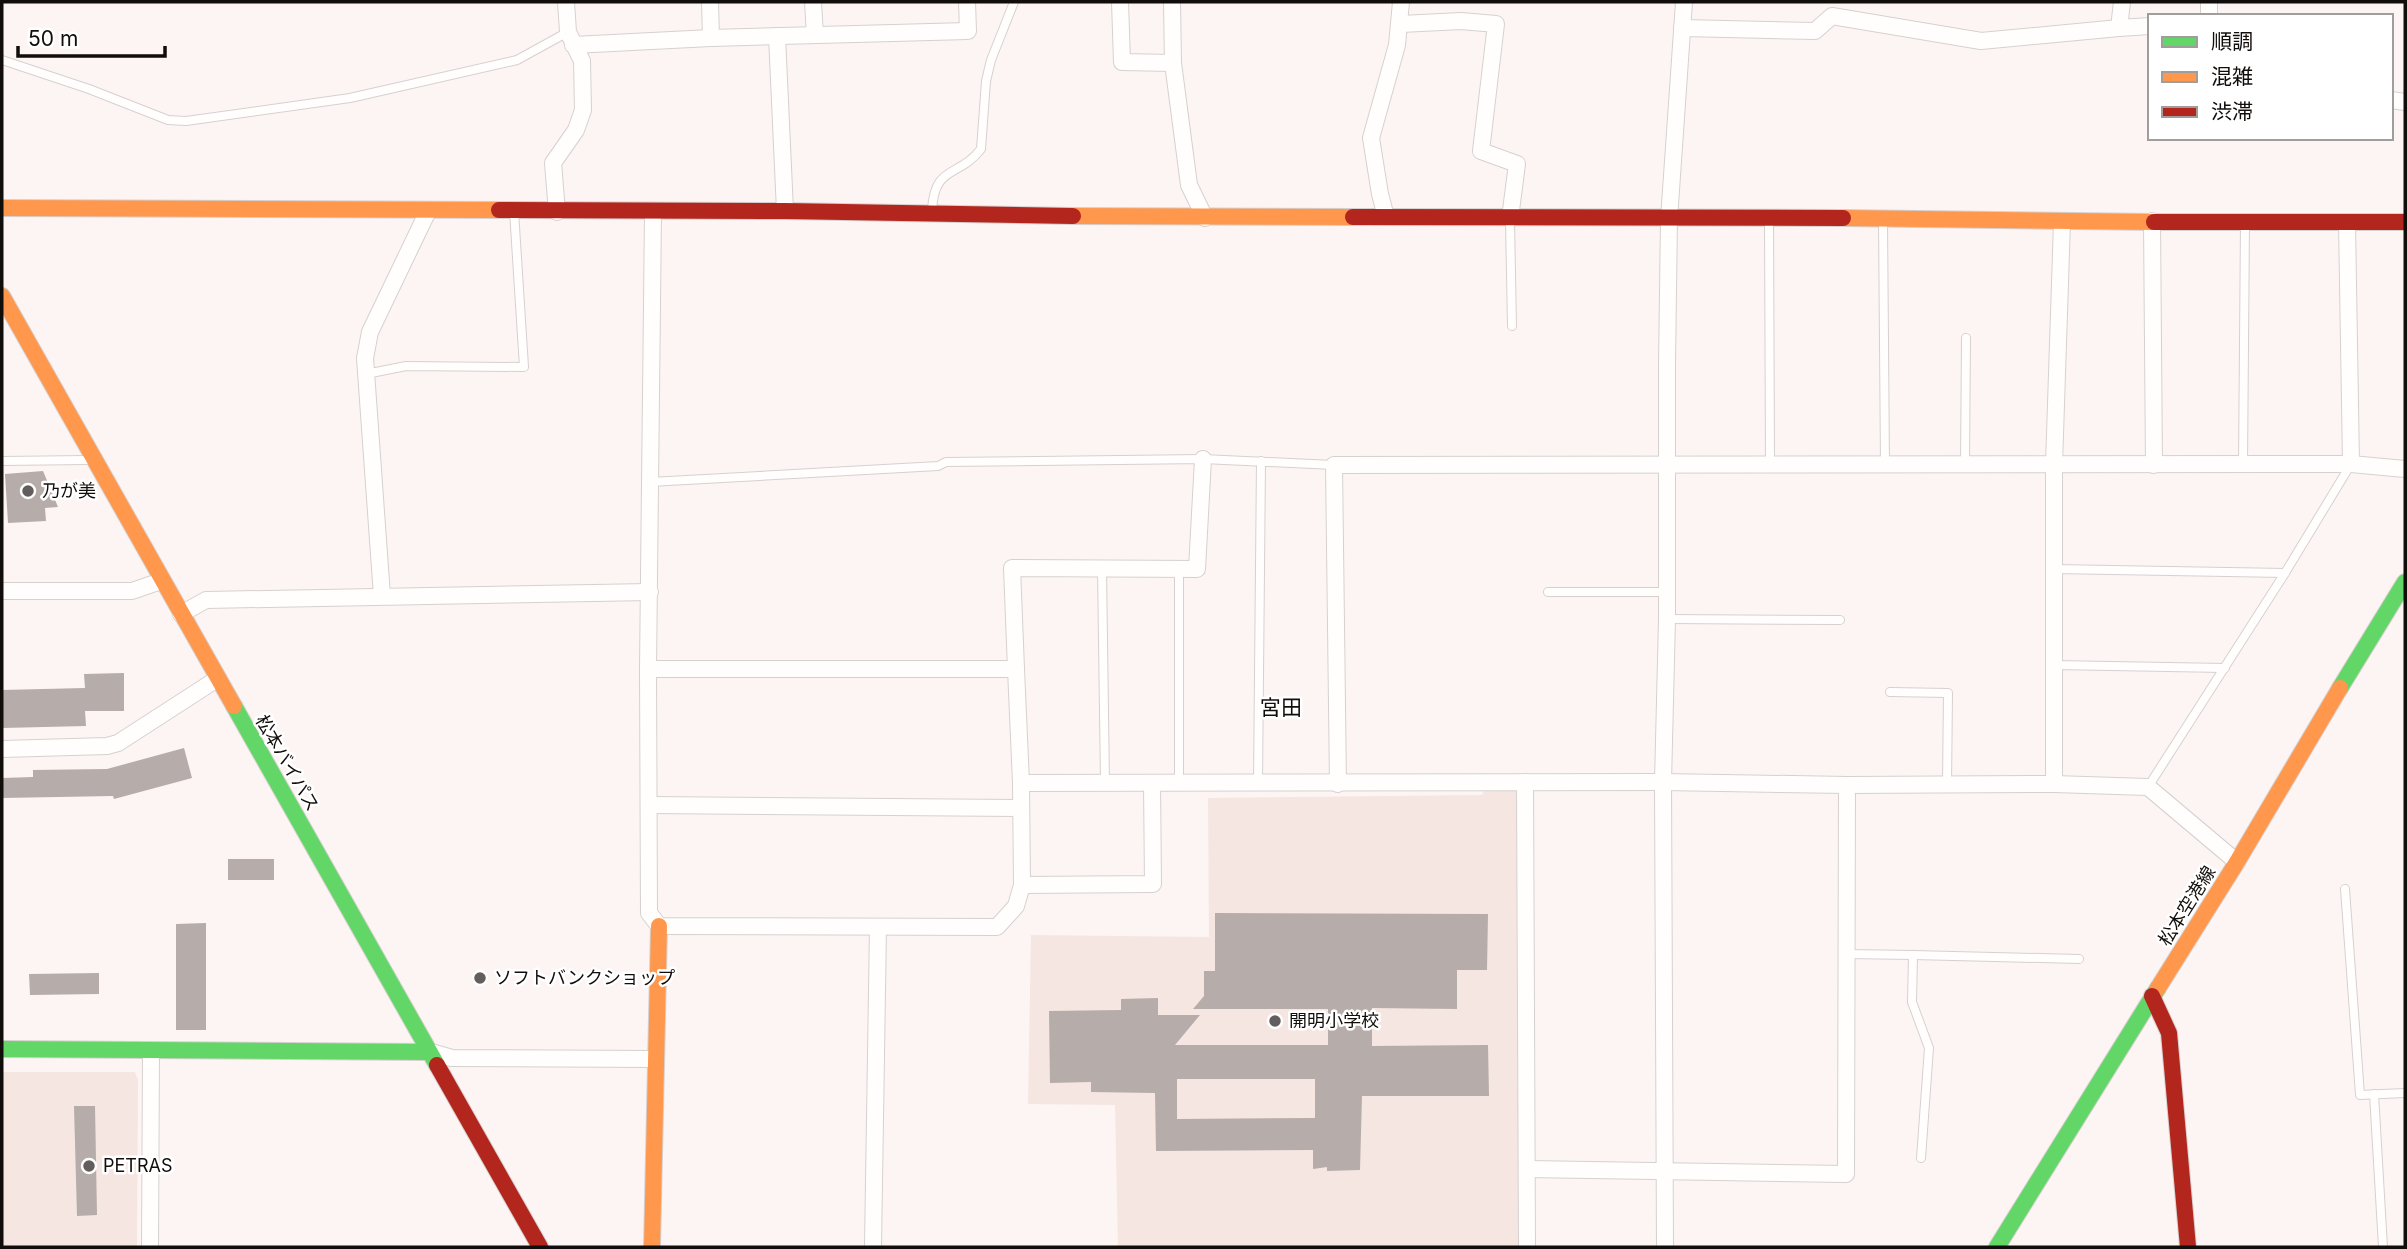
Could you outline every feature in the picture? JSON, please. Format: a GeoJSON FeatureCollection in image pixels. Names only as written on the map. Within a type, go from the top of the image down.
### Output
{"type":"FeatureCollection","features":[{"type":"Feature","properties":{"kind":"main road"},"geometry":{"type":"LineString","coordinates":[[2,208],[785,211],[1205,218],[1769,217],[2062,222],[2405,222]]}},
{"type":"Feature","properties":{"kind":"main road","name":"松本バイパス"},"geometry":{"type":"LineString","coordinates":[[2,296],[161,582],[540,1247]]}},
{"type":"Feature","properties":{"kind":"main road","name":"松本空港線"},"geometry":{"type":"LineString","coordinates":[[1997,1247],[2237,862],[2405,582]]}},
{"type":"Feature","properties":{"kind":"main road"},"geometry":{"type":"LineString","coordinates":[[652,1247],[659,926]]}},
{"type":"Feature","properties":{"kind":"main road"},"geometry":{"type":"LineString","coordinates":[[2152,996],[2169,1033],[2188,1247]]}},
{"type":"Feature","properties":{"kind":"main road"},"geometry":{"type":"LineString","coordinates":[[2,1049],[429,1052]]}},
{"type":"Feature","properties":{"kind":"street"},"geometry":{"type":"LineString","coordinates":[[556,212],[553,163],[576,130],[583,110],[582,61],[571,39],[566,2]]}},
{"type":"Feature","properties":{"kind":"street"},"geometry":{"type":"LineString","coordinates":[[710,2],[711,38]]}},
{"type":"Feature","properties":{"kind":"street"},"geometry":{"type":"LineString","coordinates":[[813,2],[815,35]]}},
{"type":"Feature","properties":{"kind":"street"},"geometry":{"type":"LineString","coordinates":[[571,39],[968,31],[967,2]]}},
{"type":"Feature","properties":{"kind":"street"},"geometry":{"type":"LineString","coordinates":[[1119,2],[1122,62],[1173,63]]}},
{"type":"Feature","properties":{"kind":"street"},"geometry":{"type":"LineString","coordinates":[[1172,2],[1173,63],[1189,185],[1205,218]]}},
{"type":"Feature","properties":{"kind":"street"},"geometry":{"type":"LineString","coordinates":[[1386,217],[1371,138],[1397,45],[1401,2]]}},
{"type":"Feature","properties":{"kind":"street"},"geometry":{"type":"LineString","coordinates":[[1665,1247],[1663,782],[1667,619],[1669,219],[1684,2]]}},
{"type":"Feature","properties":{"kind":"street"},"geometry":{"type":"LineString","coordinates":[[2119,28],[2122,2]]}},
{"type":"Feature","properties":{"kind":"street"},"geometry":{"type":"LineString","coordinates":[[1682,28],[1815,31],[1833,9],[1980,41],[2148,26]]}},
{"type":"Feature","properties":{"kind":"street"},"geometry":{"type":"LineString","coordinates":[[1401,24],[1461,21],[1496,24],[1481,151],[1517,164],[1510,218]]}},
{"type":"Feature","properties":{"kind":"street"},"geometry":{"type":"LineString","coordinates":[[777,36],[785,211]]}},
{"type":"Feature","properties":{"kind":"street"},"geometry":{"type":"LineString","coordinates":[[382,596],[365,358],[370,332],[428,211]]}},
{"type":"Feature","properties":{"kind":"street"},"geometry":{"type":"LineString","coordinates":[[653,212],[648,669],[649,913],[659,926],[998,927],[1016,906],[1022,885],[1021,783],[1012,568],[1197,569],[1203,459]]}},
{"type":"Feature","properties":{"kind":"street"},"geometry":{"type":"LineString","coordinates":[[2054,784],[2054,465],[2062,222]]}},
{"type":"Feature","properties":{"kind":"street"},"geometry":{"type":"LineString","coordinates":[[2152,222],[2154,465]]}},
{"type":"Feature","properties":{"kind":"street"},"geometry":{"type":"LineString","coordinates":[[2347,222],[2351,464]]}},
{"type":"Feature","properties":{"kind":"street"},"geometry":{"type":"LineString","coordinates":[[1338,784],[1334,465],[2351,464],[2405,469]]}},
{"type":"Feature","properties":{"kind":"street"},"geometry":{"type":"LineString","coordinates":[[2,591],[132,591],[161,582]]}},
{"type":"Feature","properties":{"kind":"street"},"geometry":{"type":"LineString","coordinates":[[181,614],[206,600],[650,592]]}},
{"type":"Feature","properties":{"kind":"street"},"geometry":{"type":"LineString","coordinates":[[648,669],[1016,669]]}},
{"type":"Feature","properties":{"kind":"street"},"geometry":{"type":"LineString","coordinates":[[2,748],[107,746],[118,743],[217,679]]}},
{"type":"Feature","properties":{"kind":"street"},"geometry":{"type":"LineString","coordinates":[[1525,782],[1527,1247]]}},
{"type":"Feature","properties":{"kind":"street"},"geometry":{"type":"LineString","coordinates":[[1021,783],[1663,782],[2148,787],[2237,862]]}},
{"type":"Feature","properties":{"kind":"street"},"geometry":{"type":"LineString","coordinates":[[1022,885],[1153,884],[1152,783]]}},
{"type":"Feature","properties":{"kind":"street"},"geometry":{"type":"LineString","coordinates":[[1527,1169],[1846,1174],[1847,785]]}},
{"type":"Feature","properties":{"kind":"street"},"geometry":{"type":"LineString","coordinates":[[649,805],[1021,808]]}},
{"type":"Feature","properties":{"kind":"street"},"geometry":{"type":"LineString","coordinates":[[873,1247],[878,927]]}},
{"type":"Feature","properties":{"kind":"street"},"geometry":{"type":"LineString","coordinates":[[150,1247],[151,1050]]}},
{"type":"Feature","properties":{"kind":"street"},"geometry":{"type":"LineString","coordinates":[[429,1052],[452,1058],[655,1059]]}},
{"type":"Feature","properties":{"kind":"lane"},"geometry":{"type":"LineString","coordinates":[[932,214],[932,196],[945,174],[975,157],[981,149],[988,71],[1014,2]]}},
{"type":"Feature","properties":{"kind":"lane"},"geometry":{"type":"LineString","coordinates":[[2,60],[89,89],[168,120],[186,121],[350,98],[517,60],[571,39]]}},
{"type":"Feature","properties":{"kind":"lane"},"geometry":{"type":"LineString","coordinates":[[366,374],[406,366],[524,367],[514,211]]}},
{"type":"Feature","properties":{"kind":"lane"},"geometry":{"type":"LineString","coordinates":[[1769,217],[1770,466]]}},
{"type":"Feature","properties":{"kind":"lane"},"geometry":{"type":"LineString","coordinates":[[1510,218],[1512,326]]}},
{"type":"Feature","properties":{"kind":"lane"},"geometry":{"type":"LineString","coordinates":[[1883,218],[1885,466]]}},
{"type":"Feature","properties":{"kind":"lane"},"geometry":{"type":"LineString","coordinates":[[2243,465],[2245,221]]}},
{"type":"Feature","properties":{"kind":"lane"},"geometry":{"type":"LineString","coordinates":[[1965,465],[1966,338]]}},
{"type":"Feature","properties":{"kind":"lane"},"geometry":{"type":"LineString","coordinates":[[650,482],[938,466],[946,462],[1203,459],[1334,465]]}},
{"type":"Feature","properties":{"kind":"lane"},"geometry":{"type":"LineString","coordinates":[[2,461],[93,460]]}},
{"type":"Feature","properties":{"kind":"lane"},"geometry":{"type":"LineString","coordinates":[[1258,783],[1261,461]]}},
{"type":"Feature","properties":{"kind":"lane"},"geometry":{"type":"LineString","coordinates":[[2148,787],[2285,573],[2351,464]]}},
{"type":"Feature","properties":{"kind":"lane"},"geometry":{"type":"LineString","coordinates":[[1102,569],[1105,783]]}},
{"type":"Feature","properties":{"kind":"lane"},"geometry":{"type":"LineString","coordinates":[[1179,569],[1179,783]]}},
{"type":"Feature","properties":{"kind":"lane"},"geometry":{"type":"LineString","coordinates":[[2054,569],[2285,573]]}},
{"type":"Feature","properties":{"kind":"lane"},"geometry":{"type":"LineString","coordinates":[[1548,592],[1667,592]]}},
{"type":"Feature","properties":{"kind":"lane"},"geometry":{"type":"LineString","coordinates":[[1667,619],[1840,620]]}},
{"type":"Feature","properties":{"kind":"lane"},"geometry":{"type":"LineString","coordinates":[[2054,665],[2225,668]]}},
{"type":"Feature","properties":{"kind":"lane"},"geometry":{"type":"LineString","coordinates":[[1890,692],[1948,693],[1947,785]]}},
{"type":"Feature","properties":{"kind":"lane"},"geometry":{"type":"LineString","coordinates":[[2345,889],[2360,1095],[2405,1093]]}},
{"type":"Feature","properties":{"kind":"lane"},"geometry":{"type":"LineString","coordinates":[[1847,954],[2080,959]]}},
{"type":"Feature","properties":{"kind":"lane"},"geometry":{"type":"LineString","coordinates":[[1913,955],[1912,1002],[1929,1048],[1921,1158]]}},
{"type":"Feature","properties":{"kind":"lane"},"geometry":{"type":"LineString","coordinates":[[2374,1094],[2383,1247]]}},
{"type":"Feature","properties":{"kind":"shaded area","name":"開明小学校"},"geometry":{"type":"Polygon","coordinates":[[[1520,789],[1521,1247],[1118,1247],[1115,1105],[1028,1104],[1031,935],[1209,937],[1208,798],[1482,795],[1484,790],[1520,789]]]}},
{"type":"Feature","properties":{"kind":"shaded area"},"geometry":{"type":"Polygon","coordinates":[[[2,1072],[135,1072],[138,1080],[137,1247],[2,1247],[2,1072]]]}},
{"type":"Feature","properties":{"kind":"building","name":"乃が美"},"geometry":{"type":"Polygon","coordinates":[[[43,471],[58,507],[45,508],[46,521],[8,523],[5,474],[43,471]]]}},
{"type":"Feature","properties":{"kind":"building"},"geometry":{"type":"Polygon","coordinates":[[[124,673],[124,711],[85,711],[86,726],[2,728],[2,690],[85,688],[84,674],[124,673]]]}},
{"type":"Feature","properties":{"kind":"building"},"geometry":{"type":"Polygon","coordinates":[[[184,748],[192,778],[114,799],[113,796],[2,798],[2,778],[33,777],[33,770],[107,769],[184,748]]]}},
{"type":"Feature","properties":{"kind":"building"},"geometry":{"type":"Polygon","coordinates":[[[228,859],[274,859],[274,880],[228,880],[228,859]]]}},
{"type":"Feature","properties":{"kind":"building"},"geometry":{"type":"Polygon","coordinates":[[[1215,913],[1488,914],[1487,970],[1457,970],[1457,1009],[1372,1008],[1372,1046],[1488,1045],[1489,1096],[1362,1096],[1360,1170],[1327,1171],[1327,1167],[1313,1169],[1313,1150],[1156,1151],[1155,1093],[1091,1092],[1091,1082],[1050,1083],[1049,1011],[1121,1010],[1121,999],[1158,998],[1158,1015],[1200,1015],[1175,1045],[1328,1045],[1328,1009],[1193,1009],[1204,996],[1204,971],[1215,971],[1215,913]],[[1177,1079],[1177,1119],[1315,1118],[1315,1079],[1177,1079]]]}},
{"type":"Feature","properties":{"kind":"building"},"geometry":{"type":"Polygon","coordinates":[[[206,923],[206,1030],[176,1030],[176,924],[206,923]]]}},
{"type":"Feature","properties":{"kind":"building"},"geometry":{"type":"Polygon","coordinates":[[[99,973],[99,994],[30,995],[29,974],[99,973]]]}},
{"type":"Feature","properties":{"kind":"building"},"geometry":{"type":"Polygon","coordinates":[[[74,1106],[95,1106],[97,1215],[77,1216],[74,1106]]]}},
{"type":"Feature","properties":{"kind":"traffic: fast"},"geometry":{"type":"LineString","coordinates":[[2340,688],[2405,582]]}},
{"type":"Feature","properties":{"kind":"traffic: fast"},"geometry":{"type":"LineString","coordinates":[[234,706],[437,1065]]}},
{"type":"Feature","properties":{"kind":"traffic: fast"},"geometry":{"type":"LineString","coordinates":[[1997,1247],[2158,988]]}},
{"type":"Feature","properties":{"kind":"traffic: fast"},"geometry":{"type":"LineString","coordinates":[[2,1049],[429,1052]]}},
{"type":"Feature","properties":{"kind":"traffic: slow"},"geometry":{"type":"LineString","coordinates":[[2,208],[499,210]]}},
{"type":"Feature","properties":{"kind":"traffic: slow"},"geometry":{"type":"LineString","coordinates":[[1073,216],[1353,217]]}},
{"type":"Feature","properties":{"kind":"traffic: slow"},"geometry":{"type":"LineString","coordinates":[[1843,218],[2154,222]]}},
{"type":"Feature","properties":{"kind":"traffic: slow"},"geometry":{"type":"LineString","coordinates":[[2,296],[234,706]]}},
{"type":"Feature","properties":{"kind":"traffic: slow"},"geometry":{"type":"LineString","coordinates":[[2158,988],[2237,862],[2340,688]]}},
{"type":"Feature","properties":{"kind":"traffic: slow"},"geometry":{"type":"LineString","coordinates":[[652,1247],[659,926]]}},
{"type":"Feature","properties":{"kind":"traffic: jam"},"geometry":{"type":"LineString","coordinates":[[499,210],[1073,216]]}},
{"type":"Feature","properties":{"kind":"traffic: jam"},"geometry":{"type":"LineString","coordinates":[[1353,217],[1843,218]]}},
{"type":"Feature","properties":{"kind":"traffic: jam"},"geometry":{"type":"LineString","coordinates":[[2154,222],[2405,222]]}},
{"type":"Feature","properties":{"kind":"traffic: jam"},"geometry":{"type":"LineString","coordinates":[[2152,996],[2169,1033],[2188,1247]]}},
{"type":"Feature","properties":{"kind":"traffic: jam"},"geometry":{"type":"LineString","coordinates":[[437,1065],[540,1247]]}},
{"type":"Feature","properties":{"kind":"place","name":"乃が美"},"geometry":{"type":"Point","coordinates":[28,491]}},
{"type":"Feature","properties":{"kind":"place","name":"ソフトバンクショップ"},"geometry":{"type":"Point","coordinates":[480,978]}},
{"type":"Feature","properties":{"kind":"place","name":"開明小学校"},"geometry":{"type":"Point","coordinates":[1275,1021]}},
{"type":"Feature","properties":{"kind":"place","name":"PETRAS"},"geometry":{"type":"Point","coordinates":[89,1166]}},
{"type":"Feature","properties":{"kind":"district","name":"宮田"},"geometry":{"type":"Point","coordinates":[1281,708]}}]}
